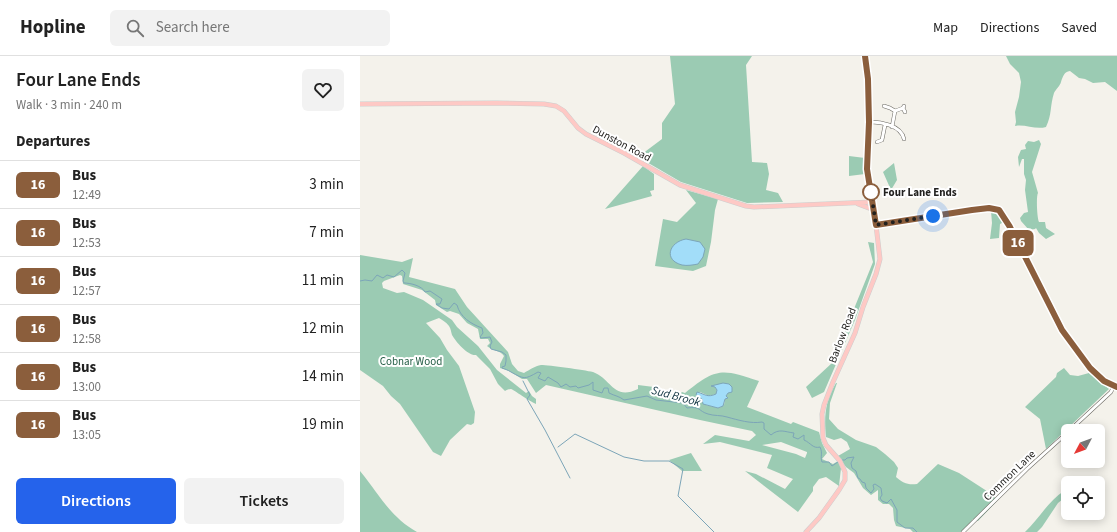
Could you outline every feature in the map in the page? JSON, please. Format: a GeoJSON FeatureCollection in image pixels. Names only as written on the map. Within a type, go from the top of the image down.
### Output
{"type":"FeatureCollection","features":[{"type":"Feature","properties":{"kind":"main road","name":"Barlow Road"},"geometry":{"type":"LineString","coordinates":[[806,532],[819,518],[839,490],[844,480],[845,472],[840,461],[826,445],[824,438],[822,423],[824,405],[855,333],[878,266],[879,256],[876,225],[867,169],[869,122],[868,79],[865,56]]}},
{"type":"Feature","properties":{"kind":"main road","name":"Dunston Road"},"geometry":{"type":"LineString","coordinates":[[360,104],[496,103],[544,104],[556,106],[564,111],[578,128],[586,134],[628,155],[680,185],[746,206],[754,207],[872,202]]}},
{"type":"Feature","properties":{"kind":"main road","name":"Dunston Road"},"geometry":{"type":"LineString","coordinates":[[856,203],[874,210]]}},
{"type":"Feature","properties":{"kind":"main road"},"geometry":{"type":"LineString","coordinates":[[876,225],[972,210],[999,210],[1004,216],[1062,330],[1090,368],[1104,381],[1116,387]]}},
{"type":"Feature","properties":{"kind":"street"},"geometry":{"type":"LineString","coordinates":[[883,106],[895,111]]}},
{"type":"Feature","properties":{"kind":"street"},"geometry":{"type":"LineString","coordinates":[[895,111],[903,107],[905,112]]}},
{"type":"Feature","properties":{"kind":"street"},"geometry":{"type":"LineString","coordinates":[[892,127],[895,111]]}},
{"type":"Feature","properties":{"kind":"street"},"geometry":{"type":"LineString","coordinates":[[869,122],[892,127],[901,133],[904,139]]}},
{"type":"Feature","properties":{"kind":"street"},"geometry":{"type":"LineString","coordinates":[[877,142],[883,141],[885,125]]}},
{"type":"Feature","properties":{"kind":"street"},"geometry":{"type":"LineString","coordinates":[[901,133],[904,130]]}},
{"type":"Feature","properties":{"kind":"street","name":"Common Lane"},"geometry":{"type":"LineString","coordinates":[[1077,424],[1116,387]]}},
{"type":"Feature","properties":{"kind":"street","name":"Common Lane"},"geometry":{"type":"LineString","coordinates":[[963,532],[1027,469],[1061,439]]}},
{"type":"Feature","properties":{"kind":"green space"},"geometry":{"type":"Polygon","coordinates":[[[670,56],[752,56],[746,65],[752,162],[767,163],[769,174],[766,190],[778,193],[783,202],[747,203],[681,182],[638,157],[662,139],[662,123],[675,104],[670,56]]]}},
{"type":"Feature","properties":{"kind":"green space"},"geometry":{"type":"Polygon","coordinates":[[[1006,56],[1117,56],[1117,91],[1105,82],[1093,83],[1079,78],[1070,71],[1066,72],[1060,85],[1054,93],[1046,127],[1038,128],[1015,126],[1015,112],[1021,82],[1019,73],[1010,64],[1006,56]]]}},
{"type":"Feature","properties":{"kind":"green space"},"geometry":{"type":"Polygon","coordinates":[[[1039,140],[1041,144],[1032,172],[1038,193],[1038,220],[1039,222],[1045,222],[1046,228],[1055,234],[1046,239],[1036,228],[1029,230],[1020,218],[1024,213],[1028,212],[1025,190],[1026,180],[1024,174],[1024,159],[1022,159],[1019,167],[1018,157],[1021,150],[1026,149],[1025,145],[1028,141],[1034,142],[1039,140]]]}},
{"type":"Feature","properties":{"kind":"green space"},"geometry":{"type":"Polygon","coordinates":[[[849,156],[865,158],[865,174],[849,176],[849,156]]]}},
{"type":"Feature","properties":{"kind":"green space"},"geometry":{"type":"Polygon","coordinates":[[[894,163],[897,180],[891,190],[883,172],[894,163]]]}},
{"type":"Feature","properties":{"kind":"green space"},"geometry":{"type":"Polygon","coordinates":[[[643,166],[654,174],[654,190],[650,191],[652,196],[605,209],[643,166]]]}},
{"type":"Feature","properties":{"kind":"green space"},"geometry":{"type":"Polygon","coordinates":[[[686,190],[718,199],[706,266],[693,271],[655,266],[663,219],[677,222],[696,203],[686,190]]]}},
{"type":"Feature","properties":{"kind":"green space"},"geometry":{"type":"Polygon","coordinates":[[[991,211],[1001,217],[1004,222],[1000,224],[999,238],[990,239],[992,223],[991,211]]]}},
{"type":"Feature","properties":{"kind":"green space"},"geometry":{"type":"Polygon","coordinates":[[[868,242],[874,243],[875,264],[855,320],[824,392],[812,398],[806,387],[832,363],[873,262],[868,242]]]}},
{"type":"Feature","properties":{"kind":"green space","name":"Cobnar Wood"},"geometry":{"type":"Polygon","coordinates":[[[360,255],[402,262],[413,258],[409,277],[455,289],[467,307],[508,352],[512,364],[518,371],[524,373],[541,365],[582,370],[599,375],[618,391],[630,392],[638,389],[638,385],[654,387],[661,391],[678,396],[682,392],[685,393],[705,378],[720,373],[736,374],[759,381],[747,407],[791,424],[793,422],[819,432],[827,453],[822,459],[833,464],[838,461],[841,468],[839,486],[826,477],[819,479],[813,487],[813,491],[798,512],[745,471],[756,474],[785,489],[793,479],[767,468],[772,455],[720,442],[703,444],[715,435],[749,441],[756,435],[752,431],[546,385],[536,393],[527,379],[522,379],[509,371],[500,368],[500,364],[504,356],[487,346],[490,343],[488,339],[480,339],[478,329],[467,323],[459,314],[450,311],[447,312],[436,305],[435,300],[422,290],[403,284],[402,276],[400,275],[384,281],[382,283],[383,288],[397,293],[404,292],[423,300],[452,320],[457,327],[478,346],[497,370],[526,393],[529,391],[536,399],[536,404],[511,389],[505,391],[498,384],[490,369],[476,355],[469,353],[459,345],[452,335],[451,329],[444,321],[439,318],[426,323],[440,338],[459,366],[475,412],[474,423],[471,425],[467,424],[450,440],[441,456],[433,452],[400,404],[383,386],[360,370],[360,255]],[[715,387],[717,390],[716,394],[709,396],[700,392],[699,395],[706,405],[719,408],[724,405],[725,399],[728,398],[726,396],[730,393],[715,387]],[[781,442],[762,445],[796,454],[805,458],[807,453],[781,442]]]}},
{"type":"Feature","properties":{"kind":"green space"},"geometry":{"type":"Polygon","coordinates":[[[1064,368],[1070,375],[1078,376],[1089,373],[1109,389],[1072,424],[1061,424],[1061,435],[1046,449],[1040,419],[1025,407],[1056,377],[1057,373],[1064,368]]]}},
{"type":"Feature","properties":{"kind":"green space"},"geometry":{"type":"Polygon","coordinates":[[[836,383],[830,403],[829,419],[838,429],[856,440],[876,447],[885,454],[898,468],[896,477],[908,484],[917,484],[938,464],[959,473],[993,495],[997,501],[978,521],[973,519],[963,532],[913,532],[910,529],[896,526],[893,508],[889,504],[883,504],[878,500],[878,490],[871,495],[863,488],[854,473],[846,467],[838,456],[850,449],[847,442],[841,438],[834,440],[826,437],[825,422],[827,403],[836,383]]]}},
{"type":"Feature","properties":{"kind":"green space"},"geometry":{"type":"Polygon","coordinates":[[[691,453],[702,471],[682,471],[669,460],[691,453]]]}},
{"type":"Feature","properties":{"kind":"green space"},"geometry":{"type":"Polygon","coordinates":[[[360,471],[392,512],[407,526],[417,532],[360,532],[360,471]]]}},
{"type":"Feature","properties":{"kind":"green space"},"geometry":{"type":"Polygon","coordinates":[[[1061,493],[1061,501],[1042,527],[1037,532],[1025,532],[1048,505],[1061,493]]]}},
{"type":"Feature","properties":{"kind":"water"},"geometry":{"type":"Polygon","coordinates":[[[686,239],[700,242],[705,249],[703,257],[698,264],[682,265],[676,263],[670,255],[672,247],[680,241],[686,239]]]}},
{"type":"Feature","properties":{"kind":"water"},"geometry":{"type":"Polygon","coordinates":[[[723,383],[729,384],[732,387],[732,392],[728,393],[726,396],[728,398],[725,399],[723,406],[718,408],[703,404],[702,399],[696,395],[697,392],[708,396],[716,394],[717,390],[715,387],[711,386],[723,383]]]}},
{"type":"Feature","properties":{"kind":"waterway","name":"Sud Brook"},"geometry":{"type":"LineString","coordinates":[[360,281],[372,281],[377,275],[383,278],[387,275],[394,277],[402,270],[405,273],[404,283],[416,285],[425,292],[430,291],[442,299],[440,304],[436,304],[442,308],[449,309],[454,303],[457,305],[458,309],[466,320],[482,328],[483,333],[480,337],[481,338],[490,337],[492,342],[490,346],[491,349],[502,352],[506,355],[505,366],[502,368],[524,378],[538,372],[541,373],[538,378],[545,381],[548,377],[558,383],[561,387],[566,384],[570,387],[576,386],[578,388],[589,385],[593,382],[593,390],[602,393],[604,388],[608,388],[609,393],[624,400],[647,396],[656,400],[683,403],[687,408],[697,408],[710,415],[725,416],[749,422],[762,422],[764,423],[764,429],[771,435],[782,431],[794,433],[793,437],[798,439],[804,435],[804,440],[814,446],[820,447],[822,462],[829,462],[832,466],[838,462]]}},
{"type":"Feature","properties":{"kind":"waterway"},"geometry":{"type":"LineString","coordinates":[[523,381],[530,395],[527,399],[570,478]]}},
{"type":"Feature","properties":{"kind":"waterway"},"geometry":{"type":"LineString","coordinates":[[558,447],[575,434],[624,457],[644,461],[669,461],[683,469],[678,496],[714,532]]}},
{"type":"Feature","properties":{"kind":"waterway","name":"Sud Brook"},"geometry":{"type":"LineString","coordinates":[[840,460],[854,457],[851,463],[852,468],[856,471],[858,478],[865,483],[866,488],[871,493],[874,489],[873,485],[875,484],[881,488],[882,495],[880,498],[882,501],[887,503],[891,499],[897,510],[897,522],[905,528],[913,528],[917,532]]}},
{"type":"Feature","properties":{"kind":"bus line","name":"16"},"geometry":{"type":"LineString","coordinates":[[865,56],[868,79],[869,122],[867,169],[876,225],[972,210],[989,208],[999,210],[1010,227],[1062,330],[1072,345],[1096,375],[1104,381],[1117,387]]}},
{"type":"Feature","properties":{"kind":"place","name":"Four Lane Ends"},"geometry":{"type":"Point","coordinates":[871,192]}},
{"type":"Feature","properties":{"kind":"route"},"geometry":{"type":"LineString","coordinates":[[871,192],[870,191],[876,225],[933,216]]}}]}
